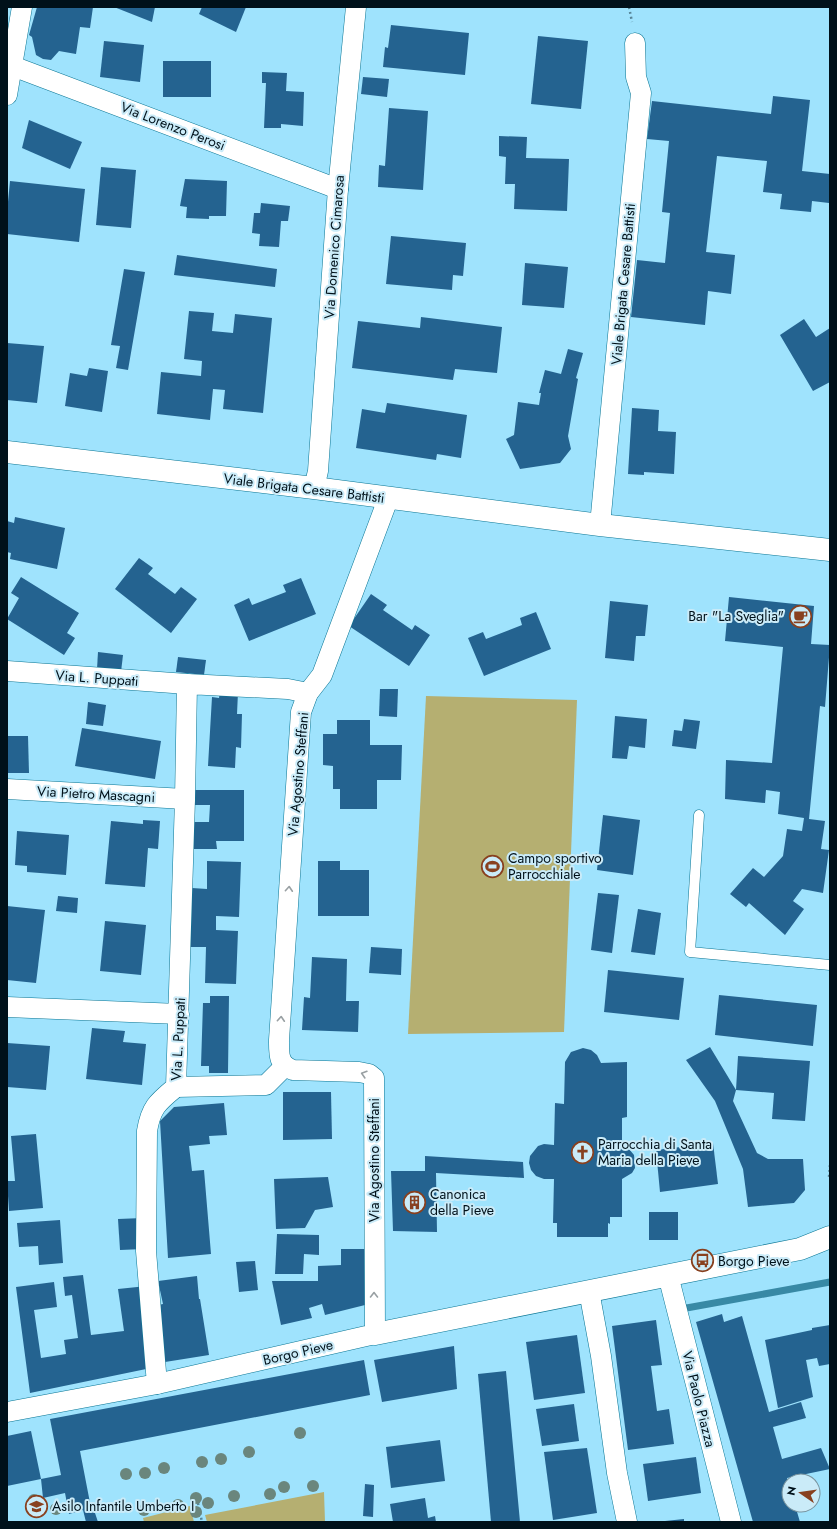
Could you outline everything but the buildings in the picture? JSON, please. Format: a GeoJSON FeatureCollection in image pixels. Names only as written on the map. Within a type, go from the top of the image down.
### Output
{"type":"FeatureCollection","features":[{"type":"Feature","properties":{"kind":"street"},"geometry":{"type":"LineString","coordinates":[[7,95],[9,65],[22,7]]}},
{"type":"Feature","properties":{"kind":"street","name":"Via Domenico Cimarosa"},"geometry":{"type":"LineString","coordinates":[[314,488],[318,471],[338,189],[356,7]]}},
{"type":"Feature","properties":{"kind":"street","name":"Viale Brigata Cesare Battisti"},"geometry":{"type":"LineString","coordinates":[[600,525],[641,93],[636,77],[635,43]]}},
{"type":"Feature","properties":{"kind":"street","name":"Via Lorenzo Perosi"},"geometry":{"type":"LineString","coordinates":[[9,65],[338,189]]}},
{"type":"Feature","properties":{"kind":"street","name":"Viale Brigata Cesare Battisti"},"geometry":{"type":"LineString","coordinates":[[7,452],[314,488],[388,499],[600,525],[830,550]]}},
{"type":"Feature","properties":{"kind":"street","name":"Via Agostino Steffani"},"geometry":{"type":"LineString","coordinates":[[375,1334],[374,1078],[369,1074],[359,1072],[292,1070],[284,1067],[279,1052],[279,1040],[301,712],[308,693],[322,675],[388,499]]}},
{"type":"Feature","properties":{"kind":"street","name":"Via L. Puppati"},"geometry":{"type":"LineString","coordinates":[[7,671],[187,684],[288,689],[308,693]]}},
{"type":"Feature","properties":{"kind":"street","name":"Via L. Puppati"},"geometry":{"type":"LineString","coordinates":[[157,1384],[146,1251],[147,1131],[150,1116],[160,1100],[176,1087],[187,684]]}},
{"type":"Feature","properties":{"kind":"street","name":"Via Pietro Mascagni"},"geometry":{"type":"LineString","coordinates":[[7,789],[185,799]]}},
{"type":"Feature","properties":{"kind":"street"},"geometry":{"type":"LineString","coordinates":[[7,1007],[179,1014]]}},
{"type":"Feature","properties":{"kind":"street"},"geometry":{"type":"LineString","coordinates":[[176,1087],[266,1085],[284,1067]]}},
{"type":"Feature","properties":{"kind":"street","name":"Borgo Pieve"},"geometry":{"type":"LineString","coordinates":[[7,1412],[157,1384],[375,1334],[800,1249],[830,1237]]}},
{"type":"Feature","properties":{"kind":"street","name":"Via Paolo Piazza"},"geometry":{"type":"LineString","coordinates":[[668,1275],[731,1522]]}},
{"type":"Feature","properties":{"kind":"street"},"geometry":{"type":"LineString","coordinates":[[589,1291],[601,1356],[617,1473],[627,1522]]}},
{"type":"Feature","properties":{"kind":"lane"},"geometry":{"type":"LineString","coordinates":[[699,815],[690,952],[830,965]]}},
{"type":"Feature","properties":{"kind":"path"},"geometry":{"type":"LineString","coordinates":[[830,1165],[830,1177]]}},
{"type":"Feature","properties":{"kind":"path"},"geometry":{"type":"LineString","coordinates":[[198,1503],[202,1522]]}},
{"type":"Feature","properties":{"kind":"shaded area","name":"Campo sportivo Parrocchiale"},"geometry":{"type":"Polygon","coordinates":[[[426,696],[577,700],[564,1032],[408,1034],[426,696]]]}},
{"type":"Feature","properties":{"kind":"shaded area"},"geometry":{"type":"Polygon","coordinates":[[[324,1492],[325,1522],[207,1522],[205,1515],[324,1492]]]}},
{"type":"Feature","properties":{"kind":"shaded area"},"geometry":{"type":"Polygon","coordinates":[[[190,1506],[194,1522],[144,1522],[143,1518],[190,1506]]]}},
{"type":"Feature","properties":{"kind":"waterway"},"geometry":{"type":"LineString","coordinates":[[681,1309],[830,1282]]}},
{"type":"Feature","properties":{"kind":"place","name":"Bar \"La Sveglia\""},"geometry":{"type":"Point","coordinates":[800,616]}},
{"type":"Feature","properties":{"kind":"place","name":"Campo sportivo Parrocchiale"},"geometry":{"type":"Point","coordinates":[493,866]}},
{"type":"Feature","properties":{"kind":"place","name":"Parrocchia di Santa Maria della Pieve"},"geometry":{"type":"Point","coordinates":[582,1152]}},
{"type":"Feature","properties":{"kind":"place","name":"Canonica della Pieve"},"geometry":{"type":"Point","coordinates":[414,1202]}},
{"type":"Feature","properties":{"kind":"place","name":"Borgo Pieve"},"geometry":{"type":"Point","coordinates":[703,1261]}},
{"type":"Feature","properties":{"kind":"place","name":"Asilo Infantile Umberto I"},"geometry":{"type":"Point","coordinates":[37,1506]}}]}
